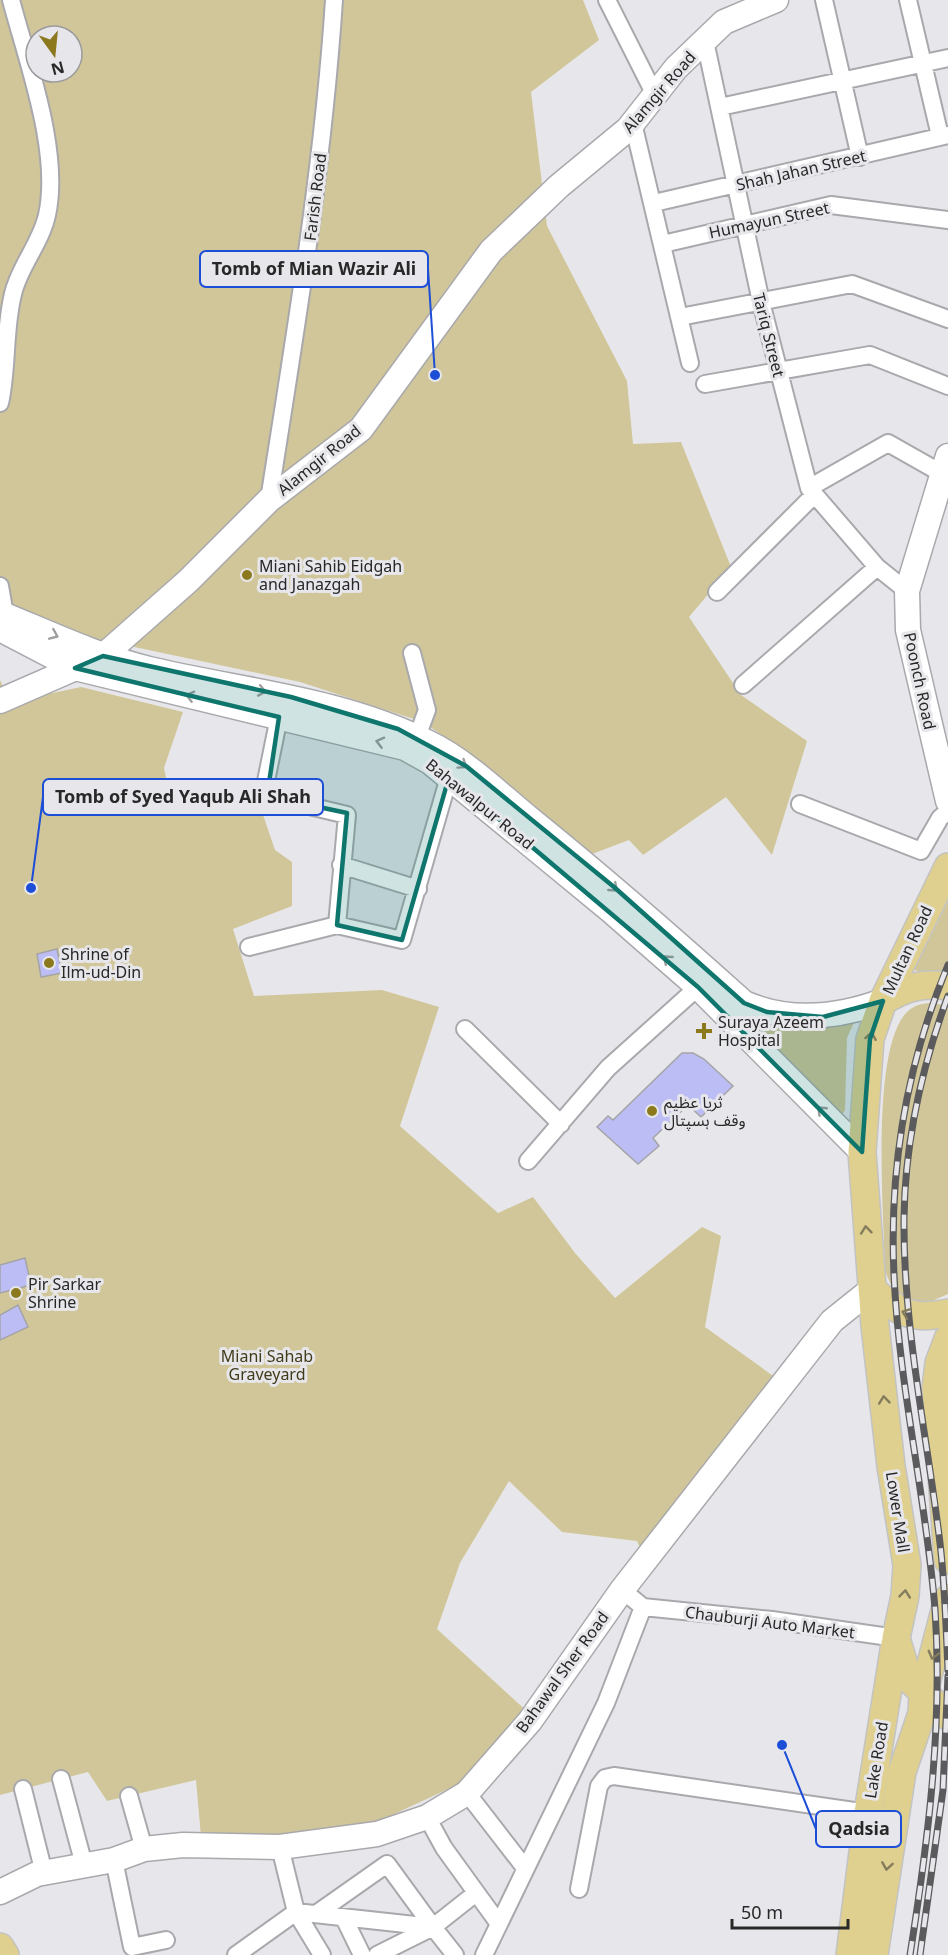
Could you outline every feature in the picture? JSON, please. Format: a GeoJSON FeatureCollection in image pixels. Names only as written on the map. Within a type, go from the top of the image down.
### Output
{"type":"FeatureCollection","features":[{"type":"Feature","properties":{"kind":"main road","name":"Alamgir Road"},"geometry":{"type":"LineString","coordinates":[[0,701],[103,656],[188,582],[269,500],[361,429],[491,251],[559,186],[633,123],[676,68],[724,22],[776,0]]}},
{"type":"Feature","properties":{"kind":"main road","name":"Poonch Road"},"geometry":{"type":"LineString","coordinates":[[944,465],[907,591],[908,630],[948,801]]}},
{"type":"Feature","properties":{"kind":"main road","name":"Bahawalpur Road"},"geometry":{"type":"LineString","coordinates":[[2,619],[103,656],[148,669],[332,707],[417,737],[466,766],[614,887],[744,1003],[767,1012],[823,1017],[861,1009],[883,1000]]}},
{"type":"Feature","properties":{"kind":"main road","name":"Bahawalpur Road"},"geometry":{"type":"LineString","coordinates":[[2,619],[75,668],[405,748],[449,777],[698,987],[862,1152]]}},
{"type":"Feature","properties":{"kind":"main road","name":"Multan Road"},"geometry":{"type":"LineString","coordinates":[[862,1152],[870,1040],[883,1000],[948,867]]}},
{"type":"Feature","properties":{"kind":"main road"},"geometry":{"type":"LineString","coordinates":[[883,1000],[904,988],[916,985],[948,986]]}},
{"type":"Feature","properties":{"kind":"main road","name":"Lower Mall"},"geometry":{"type":"LineString","coordinates":[[862,1152],[872,1289],[891,1466],[907,1565],[905,1596],[896,1638],[908,1678],[948,1716]]}},
{"type":"Feature","properties":{"kind":"main road"},"geometry":{"type":"LineString","coordinates":[[872,1289],[902,1313],[930,1317],[948,1313]]}},
{"type":"Feature","properties":{"kind":"main road","name":"Bahawal Sher Road"},"geometry":{"type":"LineString","coordinates":[[0,1892],[45,1873],[114,1860],[144,1849],[183,1845],[280,1847],[377,1834],[427,1816],[467,1793],[530,1721],[622,1590],[832,1321],[872,1289]]}},
{"type":"Feature","properties":{"kind":"main road"},"geometry":{"type":"LineString","coordinates":[[943,1363],[948,1560]]}},
{"type":"Feature","properties":{"kind":"main road"},"geometry":{"type":"LineString","coordinates":[[874,1955],[902,1773],[922,1713],[923,1694],[948,1599]]}},
{"type":"Feature","properties":{"kind":"main road","name":"Lake Road"},"geometry":{"type":"LineString","coordinates":[[850,1955],[868,1813],[896,1638]]}},
{"type":"Feature","properties":{"kind":"main road"},"geometry":{"type":"LineString","coordinates":[[0,1947],[5,1955]]}},
{"type":"Feature","properties":{"kind":"street"},"geometry":{"type":"LineString","coordinates":[[0,403],[7,374],[13,293],[47,215],[50,179],[47,142],[11,0]]}},
{"type":"Feature","properties":{"kind":"street","name":"Farish Road"},"geometry":{"type":"LineString","coordinates":[[269,500],[315,201],[328,94],[334,0]]}},
{"type":"Feature","properties":{"kind":"street"},"geometry":{"type":"LineString","coordinates":[[607,0],[655,95]]}},
{"type":"Feature","properties":{"kind":"street"},"geometry":{"type":"LineString","coordinates":[[824,0],[860,157]]}},
{"type":"Feature","properties":{"kind":"street"},"geometry":{"type":"LineString","coordinates":[[908,0],[944,135]]}},
{"type":"Feature","properties":{"kind":"street","name":"Tariq Street"},"geometry":{"type":"LineString","coordinates":[[705,40],[760,302],[812,491],[877,567],[907,591]]}},
{"type":"Feature","properties":{"kind":"street"},"geometry":{"type":"LineString","coordinates":[[720,107],[948,58]]}},
{"type":"Feature","properties":{"kind":"street"},"geometry":{"type":"LineString","coordinates":[[633,123],[654,203],[690,363]]}},
{"type":"Feature","properties":{"kind":"street","name":"Shah Jahan Street"},"geometry":{"type":"LineString","coordinates":[[654,203],[860,157],[944,135]]}},
{"type":"Feature","properties":{"kind":"street","name":"Humayun Street"},"geometry":{"type":"LineString","coordinates":[[663,244],[831,205],[948,220]]}},
{"type":"Feature","properties":{"kind":"street"},"geometry":{"type":"LineString","coordinates":[[680,317],[852,284],[948,319]]}},
{"type":"Feature","properties":{"kind":"street"},"geometry":{"type":"LineString","coordinates":[[705,384],[870,355],[948,386]]}},
{"type":"Feature","properties":{"kind":"street"},"geometry":{"type":"LineString","coordinates":[[717,592],[812,491],[888,443],[944,465]]}},
{"type":"Feature","properties":{"kind":"street"},"geometry":{"type":"LineString","coordinates":[[743,685],[877,567]]}},
{"type":"Feature","properties":{"kind":"street"},"geometry":{"type":"LineString","coordinates":[[0,586],[2,619]]}},
{"type":"Feature","properties":{"kind":"street"},"geometry":{"type":"LineString","coordinates":[[412,653],[427,710],[417,737]]}},
{"type":"Feature","properties":{"kind":"street"},"geometry":{"type":"LineString","coordinates":[[279,717],[265,786],[267,796],[347,815],[337,924]]}},
{"type":"Feature","properties":{"kind":"street"},"geometry":{"type":"LineString","coordinates":[[249,947],[337,924],[402,940],[449,777]]}},
{"type":"Feature","properties":{"kind":"street"},"geometry":{"type":"LineString","coordinates":[[800,804],[921,851],[940,818],[948,811]]}},
{"type":"Feature","properties":{"kind":"street"},"geometry":{"type":"LineString","coordinates":[[341,866],[418,889]]}},
{"type":"Feature","properties":{"kind":"street"},"geometry":{"type":"LineString","coordinates":[[528,1161],[608,1068],[698,987]]}},
{"type":"Feature","properties":{"kind":"street"},"geometry":{"type":"LineString","coordinates":[[465,1029],[561,1124]]}},
{"type":"Feature","properties":{"kind":"street"},"geometry":{"type":"LineString","coordinates":[[484,1955],[606,1703],[643,1607],[622,1590]]}},
{"type":"Feature","properties":{"kind":"street","name":"Chauburji Auto Market"},"geometry":{"type":"LineString","coordinates":[[643,1607],[772,1620],[896,1638]]}},
{"type":"Feature","properties":{"kind":"street"},"geometry":{"type":"LineString","coordinates":[[579,1889],[599,1786],[604,1778],[614,1776],[868,1813]]}},
{"type":"Feature","properties":{"kind":"street"},"geometry":{"type":"LineString","coordinates":[[61,1779],[84,1865]]}},
{"type":"Feature","properties":{"kind":"street"},"geometry":{"type":"LineString","coordinates":[[23,1789],[45,1873]]}},
{"type":"Feature","properties":{"kind":"street"},"geometry":{"type":"LineString","coordinates":[[467,1793],[525,1868]]}},
{"type":"Feature","properties":{"kind":"street"},"geometry":{"type":"LineString","coordinates":[[129,1796],[144,1849]]}},
{"type":"Feature","properties":{"kind":"street"},"geometry":{"type":"LineString","coordinates":[[427,1816],[498,1924]]}},
{"type":"Feature","properties":{"kind":"street"},"geometry":{"type":"LineString","coordinates":[[280,1847],[296,1912],[322,1955]]}},
{"type":"Feature","properties":{"kind":"street"},"geometry":{"type":"LineString","coordinates":[[114,1860],[132,1947],[166,1940]]}},
{"type":"Feature","properties":{"kind":"street"},"geometry":{"type":"LineString","coordinates":[[316,1914],[387,1864],[455,1955]]}},
{"type":"Feature","properties":{"kind":"street"},"geometry":{"type":"LineString","coordinates":[[377,1955],[434,1927],[476,1893]]}},
{"type":"Feature","properties":{"kind":"street"},"geometry":{"type":"LineString","coordinates":[[236,1955],[296,1912],[434,1927]]}},
{"type":"Feature","properties":{"kind":"street"},"geometry":{"type":"LineString","coordinates":[[344,1918],[362,1955]]}},
{"type":"Feature","properties":{"kind":"highlighted area"},"geometry":{"type":"Polygon","coordinates":[[[103,656],[291,697],[398,729],[466,766],[614,887],[744,1003],[767,1012],[823,1017],[883,1001],[870,1039],[862,1152],[698,987],[449,777],[402,940],[337,925],[347,813],[267,796],[279,717],[75,668],[103,656]]]}},
{"type":"Feature","properties":{"kind":"green space"},"geometry":{"type":"Polygon","coordinates":[[[0,0],[583,0],[599,40],[531,92],[547,226],[627,381],[633,444],[681,442],[731,567],[689,617],[741,695],[807,741],[772,855],[726,797],[643,855],[629,840],[592,854],[488,767],[423,722],[300,682],[73,634],[0,603],[0,0]]]}},
{"type":"Feature","properties":{"kind":"green space","name":"Miani Sahab Graveyard"},"geometry":{"type":"Polygon","coordinates":[[[0,680],[10,702],[81,687],[183,712],[164,768],[171,801],[259,803],[275,850],[292,862],[292,906],[233,929],[254,996],[382,990],[439,1007],[400,1126],[498,1213],[533,1197],[575,1253],[615,1298],[702,1227],[721,1236],[705,1327],[783,1383],[645,1560],[637,1541],[562,1532],[509,1481],[460,1563],[437,1629],[530,1714],[459,1784],[375,1823],[202,1848],[196,1780],[107,1801],[88,1772],[0,1795],[0,680]]]}},
{"type":"Feature","properties":{"kind":"green space"},"geometry":{"type":"Polygon","coordinates":[[[948,901],[948,979],[914,970],[948,901]]]}},
{"type":"Feature","properties":{"kind":"green space"},"geometry":{"type":"Polygon","coordinates":[[[932,1003],[948,1006],[948,1294],[921,1306],[894,1292],[885,1271],[882,1135],[888,1060],[895,1031],[907,1012],[919,1005],[932,1003]]]}},
{"type":"Feature","properties":{"kind":"green space"},"geometry":{"type":"Polygon","coordinates":[[[856,1018],[847,1038],[845,1110],[841,1117],[763,1034],[774,1021],[805,1028],[835,1024],[856,1018]]]}},
{"type":"Feature","properties":{"kind":"building","name":"Shrine of Ilm-ud-Din"},"geometry":{"type":"Polygon","coordinates":[[[57,949],[62,973],[41,977],[37,954],[57,949]]]}},
{"type":"Feature","properties":{"kind":"building","name":"ثریا عظیم وقف ہسپتال"},"geometry":{"type":"Polygon","coordinates":[[[682,1053],[693,1053],[704,1059],[733,1086],[701,1117],[688,1105],[653,1138],[659,1146],[638,1164],[597,1127],[608,1116],[613,1120],[682,1053]]]}},
{"type":"Feature","properties":{"kind":"building"},"geometry":{"type":"Polygon","coordinates":[[[25,1258],[31,1285],[0,1293],[0,1265],[25,1258]]]}},
{"type":"Feature","properties":{"kind":"building"},"geometry":{"type":"Polygon","coordinates":[[[18,1305],[28,1327],[0,1340],[0,1315],[18,1305]]]}},
{"type":"Feature","properties":{"kind":"railway"},"geometry":{"type":"LineString","coordinates":[[910,1955],[923,1869],[932,1783],[937,1652],[926,1525],[901,1359],[893,1235],[898,1156],[904,1117],[922,1040],[948,965]]}},
{"type":"Feature","properties":{"kind":"railway"},"geometry":{"type":"LineString","coordinates":[[948,996],[930,1050],[917,1105],[908,1162],[904,1218],[907,1300],[940,1543],[948,1670]]}},
{"type":"Feature","properties":{"kind":"railway"},"geometry":{"type":"LineString","coordinates":[[920,1955],[943,1790],[948,1676]]}},
{"type":"Feature","properties":{"kind":"place","name":"Tomb of Mian Wazir Ali"},"geometry":{"type":"Point","coordinates":[435,375]}},
{"type":"Feature","properties":{"kind":"place","name":"Miani Sahib Eidgah and Janazgah"},"geometry":{"type":"Point","coordinates":[247,575]}},
{"type":"Feature","properties":{"kind":"place","name":"Tomb of Syed Yaqub Ali Shah"},"geometry":{"type":"Point","coordinates":[31,888]}},
{"type":"Feature","properties":{"kind":"place","name":"Shrine of Ilm-ud-Din"},"geometry":{"type":"Point","coordinates":[49,963]}},
{"type":"Feature","properties":{"kind":"place","name":"Suraya Azeem Hospital"},"geometry":{"type":"Point","coordinates":[704,1031]}},
{"type":"Feature","properties":{"kind":"place","name":"ثریا عظیم وقف ہسپتال"},"geometry":{"type":"Point","coordinates":[652,1111]}},
{"type":"Feature","properties":{"kind":"place","name":"Pir Sarkar Shrine"},"geometry":{"type":"Point","coordinates":[16,1293]}},
{"type":"Feature","properties":{"kind":"place","name":"Qadsia"},"geometry":{"type":"Point","coordinates":[782,1745]}}]}
